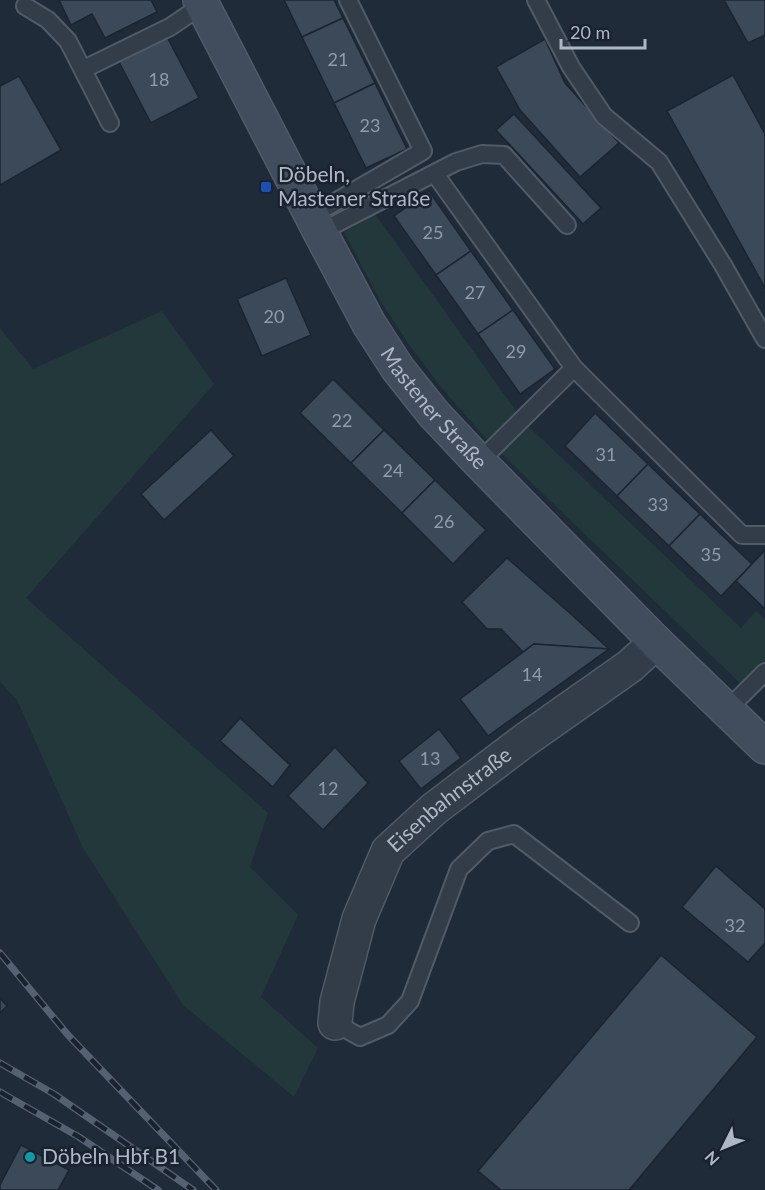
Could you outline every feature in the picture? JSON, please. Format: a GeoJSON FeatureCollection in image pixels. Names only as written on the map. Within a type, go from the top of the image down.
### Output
{"type":"FeatureCollection","features":[{"type":"Feature","properties":{"kind":"main road","name":"Mastener Straße"},"geometry":{"type":"LineString","coordinates":[[204,2],[315,224],[369,324],[398,369],[479,462],[656,642],[765,747]]}},
{"type":"Feature","properties":{"kind":"street","name":"Eisenbahnstraße"},"geometry":{"type":"LineString","coordinates":[[335,1023],[337,1002],[359,920],[388,851],[434,809],[525,740],[630,666],[656,642]]}},
{"type":"Feature","properties":{"kind":"lane"},"geometry":{"type":"LineString","coordinates":[[315,224],[423,151],[348,0]]}},
{"type":"Feature","properties":{"kind":"lane"},"geometry":{"type":"LineString","coordinates":[[536,0],[571,67],[604,116],[659,162],[723,265],[765,339]]}},
{"type":"Feature","properties":{"kind":"lane"},"geometry":{"type":"LineString","coordinates":[[84,69],[170,27],[204,2]]}},
{"type":"Feature","properties":{"kind":"lane"},"geometry":{"type":"LineString","coordinates":[[25,6],[48,20],[68,41],[110,123]]}},
{"type":"Feature","properties":{"kind":"lane"},"geometry":{"type":"LineString","coordinates":[[315,224],[435,174],[456,162],[482,154],[504,155],[567,225]]}},
{"type":"Feature","properties":{"kind":"lane"},"geometry":{"type":"LineString","coordinates":[[435,174],[574,368],[742,535],[765,535]]}},
{"type":"Feature","properties":{"kind":"lane"},"geometry":{"type":"LineString","coordinates":[[479,462],[574,368]]}},
{"type":"Feature","properties":{"kind":"lane"},"geometry":{"type":"LineString","coordinates":[[727,710],[765,672]]}},
{"type":"Feature","properties":{"kind":"lane"},"geometry":{"type":"LineString","coordinates":[[335,1023],[360,1037],[388,1025],[410,1001],[459,869],[488,841],[514,834],[630,923]]}},
{"type":"Feature","properties":{"kind":"green space"},"geometry":{"type":"Polygon","coordinates":[[[375,214],[524,422],[741,628],[756,611],[765,619],[765,663],[743,686],[489,442],[440,386],[379,299],[344,232],[375,214]]]}},
{"type":"Feature","properties":{"kind":"green space"},"geometry":{"type":"Polygon","coordinates":[[[162,311],[214,384],[26,598],[268,813],[250,867],[298,915],[261,997],[318,1048],[294,1097],[183,1005],[83,848],[17,700],[0,682],[0,328],[33,369],[162,311]]]}},
{"type":"Feature","properties":{"kind":"building"},"geometry":{"type":"Polygon","coordinates":[[[59,0],[151,0],[157,12],[105,38],[92,14],[71,25],[59,0]]]}},
{"type":"Feature","properties":{"kind":"building"},"geometry":{"type":"Polygon","coordinates":[[[284,0],[334,0],[343,18],[302,37],[284,0]]]}},
{"type":"Feature","properties":{"kind":"building"},"geometry":{"type":"Polygon","coordinates":[[[724,0],[765,0],[765,35],[748,43],[724,0]]]}},
{"type":"Feature","properties":{"kind":"building"},"geometry":{"type":"Polygon","coordinates":[[[343,18],[375,83],[334,103],[302,37],[343,18]]]}},
{"type":"Feature","properties":{"kind":"building"},"geometry":{"type":"Polygon","coordinates":[[[167,37],[199,98],[151,123],[119,62],[167,37]]]}},
{"type":"Feature","properties":{"kind":"building"},"geometry":{"type":"Polygon","coordinates":[[[545,39],[565,83],[619,143],[580,177],[520,110],[496,67],[545,39]]]}},
{"type":"Feature","properties":{"kind":"building"},"geometry":{"type":"Polygon","coordinates":[[[733,75],[765,134],[765,288],[667,111],[733,75]]]}},
{"type":"Feature","properties":{"kind":"building"},"geometry":{"type":"Polygon","coordinates":[[[19,76],[61,150],[0,185],[0,86],[19,76]]]}},
{"type":"Feature","properties":{"kind":"building"},"geometry":{"type":"Polygon","coordinates":[[[375,83],[407,149],[366,168],[334,103],[375,83]]]}},
{"type":"Feature","properties":{"kind":"building"},"geometry":{"type":"Polygon","coordinates":[[[514,114],[601,208],[583,224],[496,130],[514,114]]]}},
{"type":"Feature","properties":{"kind":"building"},"geometry":{"type":"Polygon","coordinates":[[[429,191],[471,251],[436,275],[394,216],[429,191]]]}},
{"type":"Feature","properties":{"kind":"building"},"geometry":{"type":"Polygon","coordinates":[[[471,251],[513,310],[478,334],[436,275],[471,251]]]}},
{"type":"Feature","properties":{"kind":"building"},"geometry":{"type":"Polygon","coordinates":[[[286,278],[311,335],[262,356],[237,299],[286,278]]]}},
{"type":"Feature","properties":{"kind":"building"},"geometry":{"type":"Polygon","coordinates":[[[513,310],[555,369],[520,394],[478,334],[513,310]]]}},
{"type":"Feature","properties":{"kind":"building"},"geometry":{"type":"Polygon","coordinates":[[[333,379],[384,430],[351,463],[300,413],[333,379]]]}},
{"type":"Feature","properties":{"kind":"building"},"geometry":{"type":"Polygon","coordinates":[[[595,413],[648,464],[617,496],[565,446],[595,413]]]}},
{"type":"Feature","properties":{"kind":"building"},"geometry":{"type":"Polygon","coordinates":[[[211,430],[234,456],[164,520],[141,494],[211,430]]]}},
{"type":"Feature","properties":{"kind":"building"},"geometry":{"type":"Polygon","coordinates":[[[384,430],[435,480],[402,513],[351,463],[384,430]]]}},
{"type":"Feature","properties":{"kind":"building"},"geometry":{"type":"Polygon","coordinates":[[[648,464],[700,514],[669,546],[617,496],[648,464]]]}},
{"type":"Feature","properties":{"kind":"building"},"geometry":{"type":"Polygon","coordinates":[[[435,480],[486,530],[453,564],[402,513],[435,480]]]}},
{"type":"Feature","properties":{"kind":"building"},"geometry":{"type":"Polygon","coordinates":[[[700,514],[752,564],[721,596],[669,546],[700,514]]]}},
{"type":"Feature","properties":{"kind":"building"},"geometry":{"type":"Polygon","coordinates":[[[765,550],[765,609],[736,581],[765,550]]]}},
{"type":"Feature","properties":{"kind":"building"},"geometry":{"type":"Polygon","coordinates":[[[507,558],[609,649],[534,644],[523,652],[501,629],[487,629],[462,602],[507,558]]]}},
{"type":"Feature","properties":{"kind":"building"},"geometry":{"type":"Polygon","coordinates":[[[534,644],[609,649],[488,736],[460,699],[534,644]]]}},
{"type":"Feature","properties":{"kind":"building"},"geometry":{"type":"Polygon","coordinates":[[[240,718],[290,765],[273,787],[220,741],[240,718]]]}},
{"type":"Feature","properties":{"kind":"building"},"geometry":{"type":"Polygon","coordinates":[[[439,729],[461,758],[421,789],[399,761],[439,729]]]}},
{"type":"Feature","properties":{"kind":"building"},"geometry":{"type":"Polygon","coordinates":[[[335,747],[368,783],[323,830],[288,796],[335,747]]]}},
{"type":"Feature","properties":{"kind":"building"},"geometry":{"type":"Polygon","coordinates":[[[716,866],[765,909],[765,943],[748,962],[682,907],[716,866]]]}},
{"type":"Feature","properties":{"kind":"building"},"geometry":{"type":"Polygon","coordinates":[[[661,955],[757,1037],[629,1190],[501,1190],[478,1171],[661,955]]]}},
{"type":"Feature","properties":{"kind":"building"},"geometry":{"type":"Polygon","coordinates":[[[0,998],[7,1006],[0,1013],[0,998]]]}},
{"type":"Feature","properties":{"kind":"building","name":"Döbeln Hbf B1"},"geometry":{"type":"Polygon","coordinates":[[[21,1145],[69,1170],[58,1190],[0,1190],[0,1185],[21,1145]]]}},
{"type":"Feature","properties":{"kind":"railway"},"geometry":{"type":"LineString","coordinates":[[0,953],[68,1035],[216,1190]]}},
{"type":"Feature","properties":{"kind":"railway"},"geometry":{"type":"LineString","coordinates":[[0,1063],[54,1094],[193,1190]]}},
{"type":"Feature","properties":{"kind":"railway"},"geometry":{"type":"LineString","coordinates":[[0,1092],[79,1137],[158,1190]]}},
{"type":"Feature","properties":{"kind":"place","name":"Döbeln, Mastener Straße"},"geometry":{"type":"Point","coordinates":[266,187]}},
{"type":"Feature","properties":{"kind":"place","name":"Döbeln Hbf B1"},"geometry":{"type":"Point","coordinates":[30,1157]}}]}
